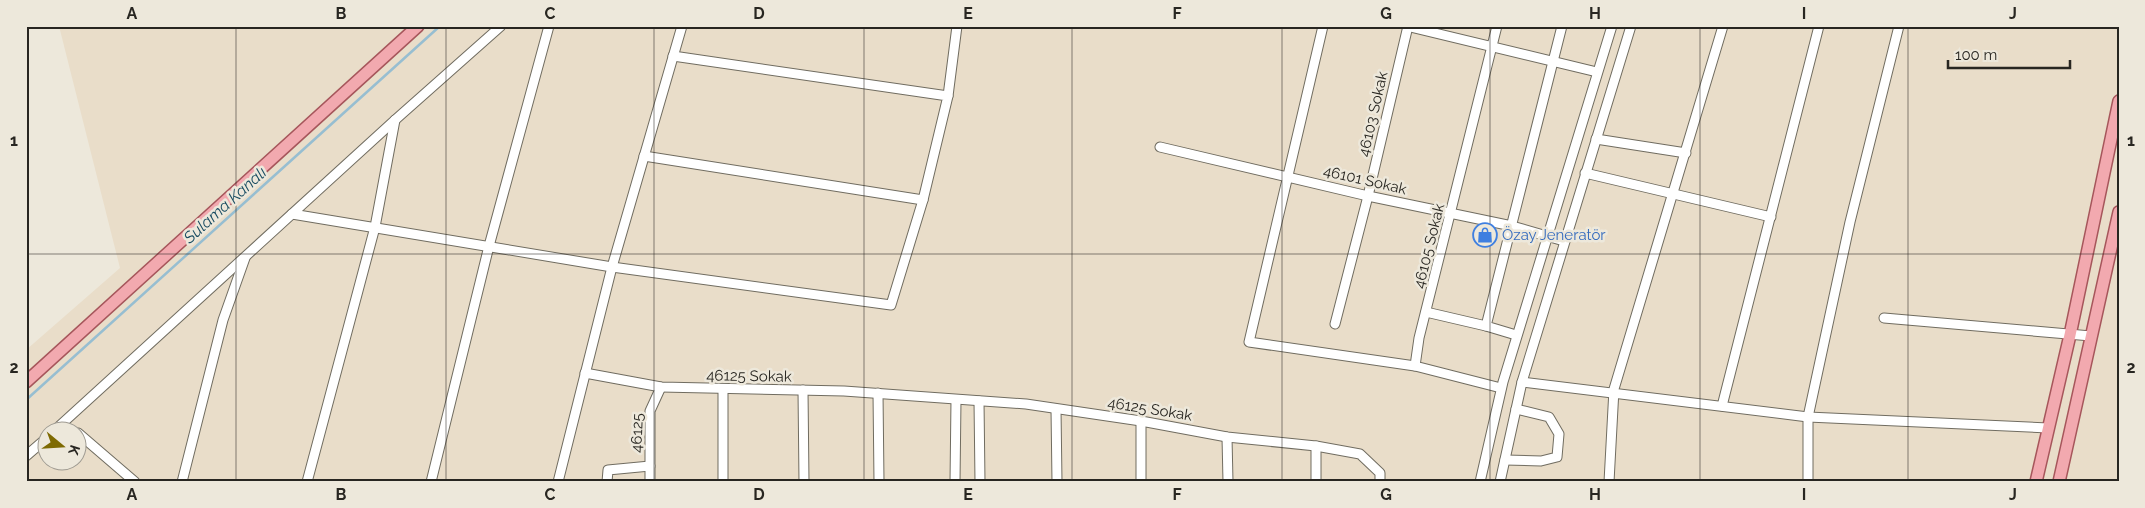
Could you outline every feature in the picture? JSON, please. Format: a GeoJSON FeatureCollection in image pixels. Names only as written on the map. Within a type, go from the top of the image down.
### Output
{"type":"FeatureCollection","features":[{"type":"Feature","properties":{"kind":"main road"},"geometry":{"type":"LineString","coordinates":[[26,382],[418,26]]}},
{"type":"Feature","properties":{"kind":"main road"},"geometry":{"type":"LineString","coordinates":[[2036,482],[2070,335],[2119,101]]}},
{"type":"Feature","properties":{"kind":"main road"},"geometry":{"type":"LineString","coordinates":[[2059,482],[2119,212]]}},
{"type":"Feature","properties":{"kind":"street"},"geometry":{"type":"LineString","coordinates":[[66,420],[395,120],[501,26]]}},
{"type":"Feature","properties":{"kind":"street"},"geometry":{"type":"LineString","coordinates":[[431,482],[489,246],[549,26]]}},
{"type":"Feature","properties":{"kind":"street"},"geometry":{"type":"LineString","coordinates":[[558,482],[612,267],[682,26]]}},
{"type":"Feature","properties":{"kind":"street"},"geometry":{"type":"LineString","coordinates":[[292,214],[612,267],[891,305],[923,200],[948,96],[957,26]]}},
{"type":"Feature","properties":{"kind":"street"},"geometry":{"type":"LineString","coordinates":[[1323,26],[1249,342],[1415,366],[1501,388]]}},
{"type":"Feature","properties":{"kind":"street"},"geometry":{"type":"LineString","coordinates":[[1407,26],[1598,72]]}},
{"type":"Feature","properties":{"kind":"street","name":"46103 Sokak"},"geometry":{"type":"LineString","coordinates":[[1335,324],[1368,196],[1407,26]]}},
{"type":"Feature","properties":{"kind":"street","name":"46105 Sokak"},"geometry":{"type":"LineString","coordinates":[[1415,366],[1419,338],[1497,26]]}},
{"type":"Feature","properties":{"kind":"street"},"geometry":{"type":"LineString","coordinates":[[1486,326],[1562,26]]}},
{"type":"Feature","properties":{"kind":"street"},"geometry":{"type":"LineString","coordinates":[[1480,482],[1501,388],[1516,335],[1612,26]]}},
{"type":"Feature","properties":{"kind":"street"},"geometry":{"type":"LineString","coordinates":[[1500,482],[1522,382],[1631,26]]}},
{"type":"Feature","properties":{"kind":"street"},"geometry":{"type":"LineString","coordinates":[[1609,482],[1617,380],[1723,26]]}},
{"type":"Feature","properties":{"kind":"street"},"geometry":{"type":"LineString","coordinates":[[1722,406],[1819,26]]}},
{"type":"Feature","properties":{"kind":"street"},"geometry":{"type":"LineString","coordinates":[[1808,482],[1808,418],[1850,222],[1899,26]]}},
{"type":"Feature","properties":{"kind":"street"},"geometry":{"type":"LineString","coordinates":[[673,56],[948,96]]}},
{"type":"Feature","properties":{"kind":"street"},"geometry":{"type":"LineString","coordinates":[[307,482],[375,227],[395,120]]}},
{"type":"Feature","properties":{"kind":"street"},"geometry":{"type":"LineString","coordinates":[[1596,139],[1686,153]]}},
{"type":"Feature","properties":{"kind":"street","name":"46101 Sokak"},"geometry":{"type":"LineString","coordinates":[[1160,147],[1368,196],[1512,226],[1564,241]]}},
{"type":"Feature","properties":{"kind":"street"},"geometry":{"type":"LineString","coordinates":[[644,156],[923,200]]}},
{"type":"Feature","properties":{"kind":"street"},"geometry":{"type":"LineString","coordinates":[[1586,173],[1672,195],[1771,217]]}},
{"type":"Feature","properties":{"kind":"street"},"geometry":{"type":"LineString","coordinates":[[182,482],[223,320],[246,256]]}},
{"type":"Feature","properties":{"kind":"street"},"geometry":{"type":"LineString","coordinates":[[1426,312],[1516,335]]}},
{"type":"Feature","properties":{"kind":"street"},"geometry":{"type":"LineString","coordinates":[[1884,318],[2091,336]]}},
{"type":"Feature","properties":{"kind":"street","name":"46125 Sokak"},"geometry":{"type":"LineString","coordinates":[[585,373],[661,388],[878,393],[1026,404],[1228,436],[1316,446],[1360,454],[1380,473],[1380,482]]}},
{"type":"Feature","properties":{"kind":"street"},"geometry":{"type":"LineString","coordinates":[[1522,382],[1808,418],[2048,428]]}},
{"type":"Feature","properties":{"kind":"street","name":"46125"},"geometry":{"type":"LineString","coordinates":[[650,482],[650,411],[661,388]]}},
{"type":"Feature","properties":{"kind":"street"},"geometry":{"type":"LineString","coordinates":[[723,389],[723,482]]}},
{"type":"Feature","properties":{"kind":"street"},"geometry":{"type":"LineString","coordinates":[[803,390],[804,482]]}},
{"type":"Feature","properties":{"kind":"street"},"geometry":{"type":"LineString","coordinates":[[878,393],[879,482]]}},
{"type":"Feature","properties":{"kind":"street"},"geometry":{"type":"LineString","coordinates":[[955,482],[956,400]]}},
{"type":"Feature","properties":{"kind":"street"},"geometry":{"type":"LineString","coordinates":[[979,401],[980,482]]}},
{"type":"Feature","properties":{"kind":"street"},"geometry":{"type":"LineString","coordinates":[[1056,409],[1057,482]]}},
{"type":"Feature","properties":{"kind":"street"},"geometry":{"type":"LineString","coordinates":[[1505,460],[1541,461],[1557,457],[1559,434],[1548,416],[1516,409]]}},
{"type":"Feature","properties":{"kind":"street"},"geometry":{"type":"LineString","coordinates":[[1141,421],[1141,482]]}},
{"type":"Feature","properties":{"kind":"street"},"geometry":{"type":"LineString","coordinates":[[1228,436],[1228,482]]}},
{"type":"Feature","properties":{"kind":"street"},"geometry":{"type":"LineString","coordinates":[[88,442],[135,482]]}},
{"type":"Feature","properties":{"kind":"street"},"geometry":{"type":"LineString","coordinates":[[26,456],[38,446]]}},
{"type":"Feature","properties":{"kind":"street"},"geometry":{"type":"LineString","coordinates":[[1316,446],[1316,482]]}},
{"type":"Feature","properties":{"kind":"street"},"geometry":{"type":"LineString","coordinates":[[607,482],[608,470],[650,466]]}},
{"type":"Feature","properties":{"kind":"shaded area"},"geometry":{"type":"Polygon","coordinates":[[[59,26],[2119,26],[2119,482],[26,482],[26,350],[120,268],[59,26]]]}},
{"type":"Feature","properties":{"kind":"waterway","name":"Sulama Kanalı"},"geometry":{"type":"LineString","coordinates":[[26,400],[440,26]]}},
{"type":"Feature","properties":{"kind":"place","name":"Özay Jeneratör"},"geometry":{"type":"Point","coordinates":[1485,235]}}]}
